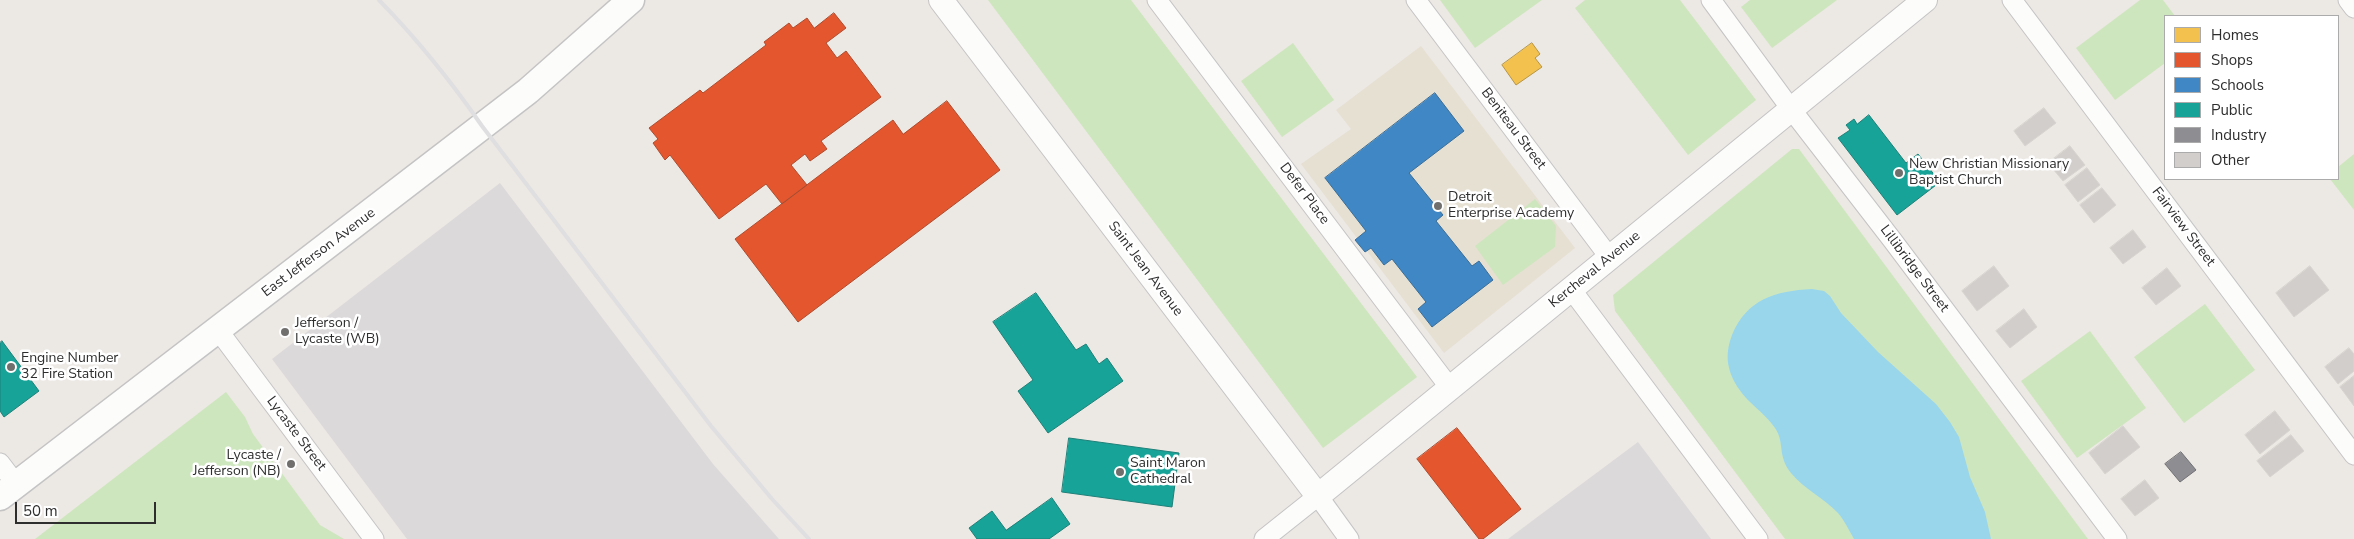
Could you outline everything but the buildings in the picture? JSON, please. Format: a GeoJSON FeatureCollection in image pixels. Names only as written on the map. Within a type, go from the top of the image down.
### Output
{"type":"FeatureCollection","features":[{"type":"Feature","properties":{"kind":"main road","name":"East Jefferson Avenue"},"geometry":{"type":"LineString","coordinates":[[8,491],[528,91],[631,0]]}},
{"type":"Feature","properties":{"kind":"street","name":"Saint Jean Avenue"},"geometry":{"type":"LineString","coordinates":[[941,0],[1349,539]]}},
{"type":"Feature","properties":{"kind":"street","name":"Defer Place"},"geometry":{"type":"LineString","coordinates":[[1157,0],[1450,388]]}},
{"type":"Feature","properties":{"kind":"street","name":"Beniteau Street"},"geometry":{"type":"LineString","coordinates":[[1416,0],[1610,258]]}},
{"type":"Feature","properties":{"kind":"street","name":"Lillibridge Street"},"geometry":{"type":"LineString","coordinates":[[1711,0],[1791,110],[1893,241],[2117,539]]}},
{"type":"Feature","properties":{"kind":"street","name":"Kercheval Avenue"},"geometry":{"type":"LineString","coordinates":[[1264,539],[1925,0]]}},
{"type":"Feature","properties":{"kind":"street","name":"Fairview Street"},"geometry":{"type":"LineString","coordinates":[[2012,0],[2354,455]]}},
{"type":"Feature","properties":{"kind":"street"},"geometry":{"type":"LineString","coordinates":[[2348,0],[2354,8]]}},
{"type":"Feature","properties":{"kind":"street"},"geometry":{"type":"LineString","coordinates":[[1571,289],[1758,539]]}},
{"type":"Feature","properties":{"kind":"street","name":"Lycaste Street"},"geometry":{"type":"LineString","coordinates":[[218,330],[374,539]]}},
{"type":"Feature","properties":{"kind":"street"},"geometry":{"type":"LineString","coordinates":[[0,463],[8,491]]}},
{"type":"Feature","properties":{"kind":"shaded area","name":"Detroit Enterprise Academy"},"geometry":{"type":"Polygon","coordinates":[[[1421,46],[1575,248],[1444,353],[1301,164],[1351,129],[1336,110],[1421,46]]]}},
{"type":"Feature","properties":{"kind":"shaded area"},"geometry":{"type":"Polygon","coordinates":[[[500,183],[713,464],[779,539],[407,539],[272,359],[500,183]]]}},
{"type":"Feature","properties":{"kind":"shaded area"},"geometry":{"type":"Polygon","coordinates":[[[1638,442],[1711,539],[1508,539],[1532,521],[1638,442]]]}},
{"type":"Feature","properties":{"kind":"green space"},"geometry":{"type":"Polygon","coordinates":[[[988,0],[1131,0],[1417,377],[1323,448],[988,0]]]}},
{"type":"Feature","properties":{"kind":"green space"},"geometry":{"type":"Polygon","coordinates":[[[1440,0],[1542,0],[1475,48],[1440,0]]]}},
{"type":"Feature","properties":{"kind":"green space"},"geometry":{"type":"Polygon","coordinates":[[[1585,0],[1680,0],[1756,100],[1688,155],[1575,8],[1585,0]]]}},
{"type":"Feature","properties":{"kind":"green space"},"geometry":{"type":"Polygon","coordinates":[[[1750,0],[1837,0],[1772,48],[1741,7],[1750,0]]]}},
{"type":"Feature","properties":{"kind":"green space"},"geometry":{"type":"Polygon","coordinates":[[[2140,0],[2163,0],[2174,15],[2164,15],[2164,64],[2115,100],[2076,48],[2140,0]]]}},
{"type":"Feature","properties":{"kind":"green space"},"geometry":{"type":"Polygon","coordinates":[[[1293,43],[1334,100],[1282,137],[1241,81],[1293,43]]]}},
{"type":"Feature","properties":{"kind":"green space"},"geometry":{"type":"Polygon","coordinates":[[[1792,149],[1799,149],[2088,539],[1785,539],[1615,311],[1613,295],[1792,149]]]}},
{"type":"Feature","properties":{"kind":"green space"},"geometry":{"type":"Polygon","coordinates":[[[2354,154],[2354,210],[2331,180],[2339,180],[2339,166],[2354,154]]]}},
{"type":"Feature","properties":{"kind":"green space"},"geometry":{"type":"Polygon","coordinates":[[[1535,199],[1556,226],[1555,247],[1503,285],[1475,246],[1535,199]]]}},
{"type":"Feature","properties":{"kind":"green space"},"geometry":{"type":"Polygon","coordinates":[[[2205,304],[2255,370],[2184,423],[2134,357],[2205,304]]]}},
{"type":"Feature","properties":{"kind":"green space"},"geometry":{"type":"Polygon","coordinates":[[[2090,331],[2146,408],[2077,458],[2021,381],[2090,331]]]}},
{"type":"Feature","properties":{"kind":"green space"},"geometry":{"type":"Polygon","coordinates":[[[226,392],[245,417],[253,434],[320,525],[344,539],[35,539],[226,392]]]}},
{"type":"Feature","properties":{"kind":"water"},"geometry":{"type":"Polygon","coordinates":[[[1812,289],[1824,291],[1830,296],[1841,313],[1878,352],[1936,404],[1950,422],[1959,437],[1970,477],[1985,512],[1991,539],[1854,539],[1838,513],[1791,473],[1784,461],[1780,439],[1775,428],[1748,400],[1733,379],[1728,363],[1728,352],[1732,335],[1738,323],[1754,305],[1774,295],[1812,289]]]}},
{"type":"Feature","properties":{"kind":"railway"},"geometry":{"type":"LineString","coordinates":[[379,0],[446,77],[711,426],[772,499],[809,539]]}},
{"type":"Feature","properties":{"kind":"place","name":"New Christian Missionary Baptist Church"},"geometry":{"type":"Point","coordinates":[1899,173]}},
{"type":"Feature","properties":{"kind":"place","name":"Detroit Enterprise Academy"},"geometry":{"type":"Point","coordinates":[1438,206]}},
{"type":"Feature","properties":{"kind":"place","name":"Jefferson / Lycaste (WB)"},"geometry":{"type":"Point","coordinates":[285,332]}},
{"type":"Feature","properties":{"kind":"place","name":"Engine Number 32 Fire Station"},"geometry":{"type":"Point","coordinates":[11,367]}},
{"type":"Feature","properties":{"kind":"place","name":"Lycaste / Jefferson (NB)"},"geometry":{"type":"Point","coordinates":[291,464]}},
{"type":"Feature","properties":{"kind":"place","name":"Saint Maron Cathedral"},"geometry":{"type":"Point","coordinates":[1120,472]}}]}
